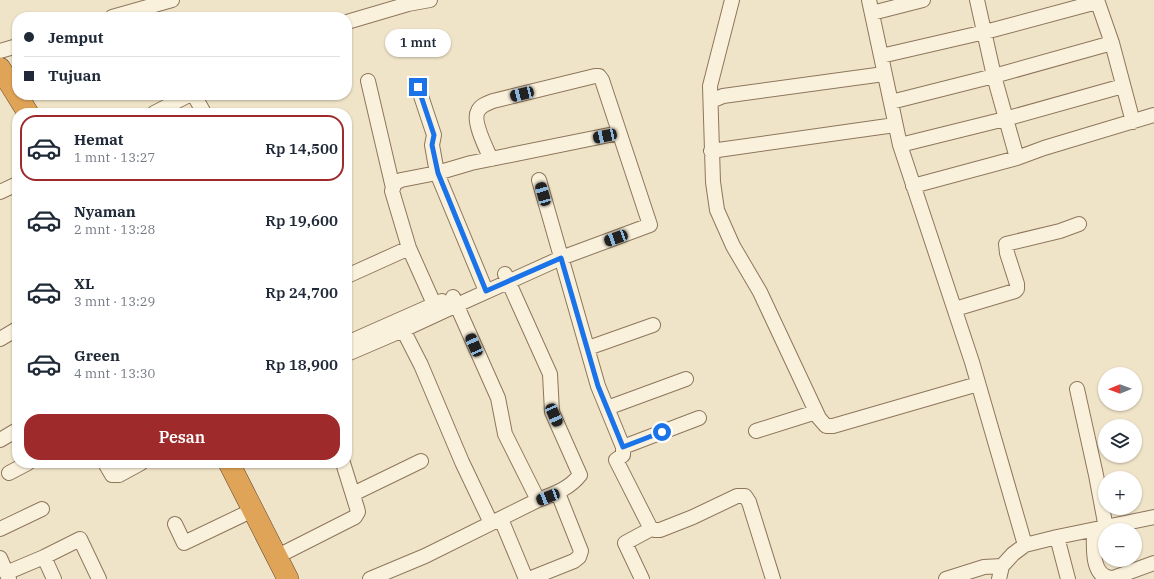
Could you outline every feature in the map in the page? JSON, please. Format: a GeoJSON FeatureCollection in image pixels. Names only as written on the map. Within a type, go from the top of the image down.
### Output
{"type":"FeatureCollection","features":[{"type":"Feature","properties":{"kind":"highway"},"geometry":{"type":"LineString","coordinates":[[0,68],[12,87]]}},
{"type":"Feature","properties":{"kind":"highway"},"geometry":{"type":"LineString","coordinates":[[232,468],[288,579]]}},
{"type":"Feature","properties":{"kind":"street"},"geometry":{"type":"LineString","coordinates":[[130,12],[172,0]]}},
{"type":"Feature","properties":{"kind":"street"},"geometry":{"type":"LineString","coordinates":[[352,21],[408,4],[430,0]]}},
{"type":"Feature","properties":{"kind":"street"},"geometry":{"type":"LineString","coordinates":[[732,0],[710,86],[711,151],[717,210],[724,229],[760,292],[819,418],[826,426],[833,426],[978,384]]}},
{"type":"Feature","properties":{"kind":"street"},"geometry":{"type":"LineString","coordinates":[[977,0],[994,76],[1017,158]]}},
{"type":"Feature","properties":{"kind":"street"},"geometry":{"type":"LineString","coordinates":[[916,1],[870,7],[900,145],[972,362],[1025,545]]}},
{"type":"Feature","properties":{"kind":"street"},"geometry":{"type":"LineString","coordinates":[[880,56],[985,32],[1097,1],[1112,43],[1133,122]]}},
{"type":"Feature","properties":{"kind":"street"},"geometry":{"type":"LineString","coordinates":[[891,102],[994,76],[1112,43]]}},
{"type":"Feature","properties":{"kind":"street"},"geometry":{"type":"LineString","coordinates":[[0,51],[12,47]]}},
{"type":"Feature","properties":{"kind":"street"},"geometry":{"type":"LineString","coordinates":[[711,101],[723,96],[884,74]]}},
{"type":"Feature","properties":{"kind":"street"},"geometry":{"type":"LineString","coordinates":[[352,351],[401,326],[484,287],[647,216],[602,80],[599,76],[493,101],[483,105],[478,110],[476,117],[484,143],[491,159]]}},
{"type":"Feature","properties":{"kind":"street"},"geometry":{"type":"LineString","coordinates":[[368,81],[392,188],[409,248],[434,304]]}},
{"type":"Feature","properties":{"kind":"street"},"geometry":{"type":"LineString","coordinates":[[900,145],[1005,119],[1124,86]]}},
{"type":"Feature","properties":{"kind":"street"},"geometry":{"type":"LineString","coordinates":[[418,87],[434,135],[432,145],[438,173],[484,287]]}},
{"type":"Feature","properties":{"kind":"street"},"geometry":{"type":"LineString","coordinates":[[159,108],[168,100]]}},
{"type":"Feature","properties":{"kind":"street"},"geometry":{"type":"LineString","coordinates":[[913,186],[1017,158],[1044,148],[1154,115]]}},
{"type":"Feature","properties":{"kind":"street"},"geometry":{"type":"LineString","coordinates":[[711,151],[895,125]]}},
{"type":"Feature","properties":{"kind":"street"},"geometry":{"type":"LineString","coordinates":[[392,188],[398,181],[438,173],[471,163],[619,133]]}},
{"type":"Feature","properties":{"kind":"street"},"geometry":{"type":"LineString","coordinates":[[539,180],[598,386],[623,447],[623,454],[616,460],[651,529]]}},
{"type":"Feature","properties":{"kind":"street"},"geometry":{"type":"LineString","coordinates":[[0,192],[12,186]]}},
{"type":"Feature","properties":{"kind":"street"},"geometry":{"type":"LineString","coordinates":[[955,309],[1015,291],[1017,289],[1006,244],[1079,224]]}},
{"type":"Feature","properties":{"kind":"street"},"geometry":{"type":"LineString","coordinates":[[352,274],[409,248]]}},
{"type":"Feature","properties":{"kind":"street"},"geometry":{"type":"LineString","coordinates":[[370,579],[425,556],[538,500],[558,493],[572,484],[580,475],[552,412],[550,374],[506,278]]}},
{"type":"Feature","properties":{"kind":"street"},"geometry":{"type":"LineString","coordinates":[[352,342],[401,326],[434,304],[455,301]]}},
{"type":"Feature","properties":{"kind":"street"},"geometry":{"type":"LineString","coordinates":[[455,301],[498,398],[505,434],[538,500]]}},
{"type":"Feature","properties":{"kind":"street"},"geometry":{"type":"LineString","coordinates":[[588,348],[653,325]]}},
{"type":"Feature","properties":{"kind":"street"},"geometry":{"type":"LineString","coordinates":[[401,326],[421,364],[462,462],[496,521],[526,579]]}},
{"type":"Feature","properties":{"kind":"street"},"geometry":{"type":"LineString","coordinates":[[0,339],[12,332]]}},
{"type":"Feature","properties":{"kind":"street"},"geometry":{"type":"LineString","coordinates":[[607,408],[686,379]]}},
{"type":"Feature","properties":{"kind":"street"},"geometry":{"type":"LineString","coordinates":[[1077,389],[1096,474],[1100,523]]}},
{"type":"Feature","properties":{"kind":"street"},"geometry":{"type":"LineString","coordinates":[[756,431],[816,412]]}},
{"type":"Feature","properties":{"kind":"street"},"geometry":{"type":"LineString","coordinates":[[623,447],[699,418]]}},
{"type":"Feature","properties":{"kind":"street"},"geometry":{"type":"LineString","coordinates":[[0,440],[12,433]]}},
{"type":"Feature","properties":{"kind":"street"},"geometry":{"type":"LineString","coordinates":[[353,494],[421,461]]}},
{"type":"Feature","properties":{"kind":"street"},"geometry":{"type":"LineString","coordinates":[[9,473],[18,468]]}},
{"type":"Feature","properties":{"kind":"street"},"geometry":{"type":"LineString","coordinates":[[108,468],[112,475],[116,476],[132,468]]}},
{"type":"Feature","properties":{"kind":"street"},"geometry":{"type":"LineString","coordinates":[[276,557],[355,517],[358,512],[345,468]]}},
{"type":"Feature","properties":{"kind":"street"},"geometry":{"type":"LineString","coordinates":[[529,579],[549,575],[579,557],[581,551],[558,493]]}},
{"type":"Feature","properties":{"kind":"street"},"geometry":{"type":"LineString","coordinates":[[642,579],[625,543],[651,529],[660,530],[693,518],[737,496],[745,496],[749,502],[773,579]]}},
{"type":"Feature","properties":{"kind":"street"},"geometry":{"type":"LineString","coordinates":[[0,529],[42,509]]}},
{"type":"Feature","properties":{"kind":"street"},"geometry":{"type":"LineString","coordinates":[[175,524],[184,542],[253,510]]}},
{"type":"Feature","properties":{"kind":"street"},"geometry":{"type":"LineString","coordinates":[[1127,523],[1154,517]]}},
{"type":"Feature","properties":{"kind":"street"},"geometry":{"type":"LineString","coordinates":[[946,579],[984,567],[1000,573],[1013,554],[1025,545],[1098,529]]}},
{"type":"Feature","properties":{"kind":"street"},"geometry":{"type":"LineString","coordinates":[[1057,537],[1068,579]]}},
{"type":"Feature","properties":{"kind":"street"},"geometry":{"type":"LineString","coordinates":[[0,558],[8,576],[80,538],[99,579]]}},
{"type":"Feature","properties":{"kind":"street"},"geometry":{"type":"LineString","coordinates":[[1098,549],[1096,569],[1103,577],[1107,579],[1154,563]]}},
{"type":"Feature","properties":{"kind":"street"},"geometry":{"type":"LineString","coordinates":[[44,557],[54,579]]}},
{"type":"Feature","properties":{"kind":"route"},"geometry":{"type":"LineString","coordinates":[[418,87],[434,135],[432,145],[438,173],[486,291],[561,258],[598,386],[623,447],[662,432]]}}]}
